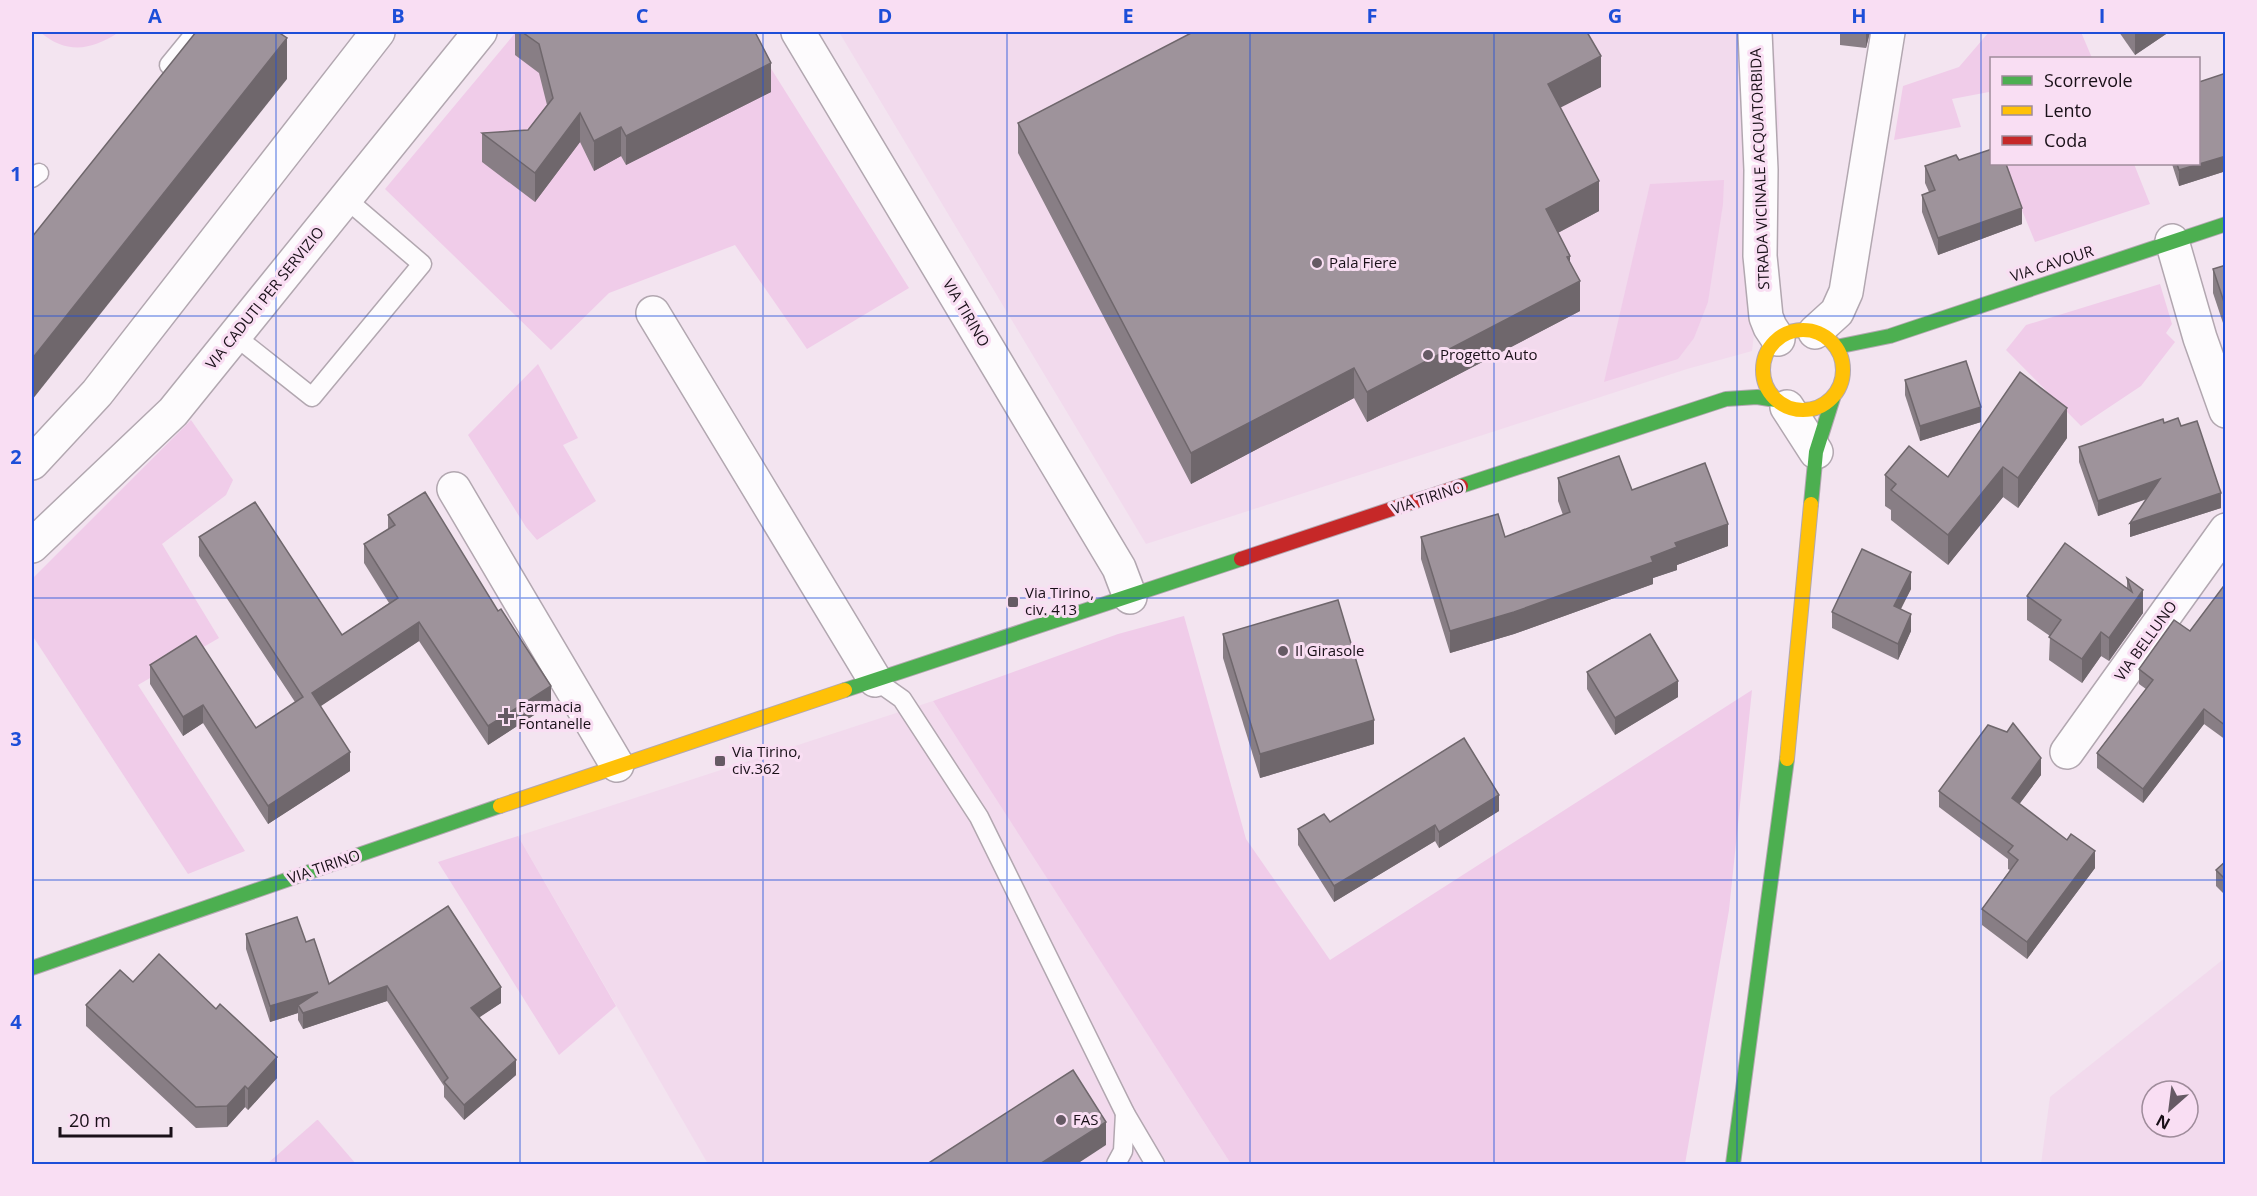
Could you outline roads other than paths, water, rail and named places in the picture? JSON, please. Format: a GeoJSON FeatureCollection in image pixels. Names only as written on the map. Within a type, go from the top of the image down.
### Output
{"type":"FeatureCollection","features":[{"type":"Feature","properties":{"kind":"street"},"geometry":{"type":"LineString","coordinates":[[32,463],[97,393],[378,32]]}},
{"type":"Feature","properties":{"kind":"street","name":"VIA CADUTI PER SERVIZIO"},"geometry":{"type":"LineString","coordinates":[[32,546],[173,412],[480,32]]}},
{"type":"Feature","properties":{"kind":"street","name":"VIA TIRINO"},"geometry":{"type":"LineString","coordinates":[[798,32],[1119,568],[1130,597]]}},
{"type":"Feature","properties":{"kind":"street","name":"STRADA VICINALE ACQUATORBIDA"},"geometry":{"type":"LineString","coordinates":[[1755,32],[1761,170],[1760,256],[1766,317],[1778,339]]}},
{"type":"Feature","properties":{"kind":"street"},"geometry":{"type":"LineString","coordinates":[[1826,339],[1846,292],[1888,32]]}},
{"type":"Feature","properties":{"kind":"street","name":"VIA CAVOUR"},"geometry":{"type":"LineString","coordinates":[[1826,339],[1890,336],[2226,224]]}},
{"type":"Feature","properties":{"kind":"street"},"geometry":{"type":"LineString","coordinates":[[2172,241],[2200,338],[2226,411]]}},
{"type":"Feature","properties":{"kind":"street"},"geometry":{"type":"LineString","coordinates":[[653,313],[875,680]]}},
{"type":"Feature","properties":{"kind":"street"},"geometry":{"type":"LineString","coordinates":[[1816,452],[1781,404],[1768,391],[1763,369],[1765,358],[1770,347],[1778,339],[1789,332],[1802,330],[1826,339],[1843,365],[1842,384]]}},
{"type":"Feature","properties":{"kind":"street","name":"VIA CAVOUR"},"geometry":{"type":"LineString","coordinates":[[1874,352],[1890,336]]}},
{"type":"Feature","properties":{"kind":"street"},"geometry":{"type":"LineString","coordinates":[[1733,1164],[1790,737],[1816,452],[1833,398],[1842,384],[1858,368]]}},
{"type":"Feature","properties":{"kind":"street","name":"VIA TIRINO"},"geometry":{"type":"LineString","coordinates":[[1726,399],[1763,369]]}},
{"type":"Feature","properties":{"kind":"street","name":"VIA TIRINO"},"geometry":{"type":"LineString","coordinates":[[32,969],[617,765],[1726,399],[1757,397],[1781,404]]}},
{"type":"Feature","properties":{"kind":"street"},"geometry":{"type":"LineString","coordinates":[[1781,404],[1799,411],[1811,410],[1823,406],[1833,398]]}},
{"type":"Feature","properties":{"kind":"street"},"geometry":{"type":"LineString","coordinates":[[454,489],[617,765]]}},
{"type":"Feature","properties":{"kind":"street","name":"VIA BELLUNO"},"geometry":{"type":"LineString","coordinates":[[2067,752],[2226,530]]}},
{"type":"Feature","properties":{"kind":"lane"},"geometry":{"type":"LineString","coordinates":[[160,77],[195,32]]}},
{"type":"Feature","properties":{"kind":"lane"},"geometry":{"type":"LineString","coordinates":[[235,336],[312,397],[422,264],[345,198]]}},
{"type":"Feature","properties":{"kind":"lane"},"geometry":{"type":"LineString","coordinates":[[875,680],[902,699],[979,817],[1125,1113],[1155,1164]]}},
{"type":"Feature","properties":{"kind":"lane"},"geometry":{"type":"LineString","coordinates":[[1116,1164],[1123,1151],[1125,1113]]}},
{"type":"Feature","properties":{"kind":"place","name":"Pala Fiere"},"geometry":{"type":"Point","coordinates":[1317,263]}},
{"type":"Feature","properties":{"kind":"place","name":"Progetto Auto"},"geometry":{"type":"Point","coordinates":[1428,355]}},
{"type":"Feature","properties":{"kind":"place","name":"Via Tirino, civ. 413"},"geometry":{"type":"Point","coordinates":[1013,602]}},
{"type":"Feature","properties":{"kind":"place","name":"Il Girasole"},"geometry":{"type":"Point","coordinates":[1283,651]}},
{"type":"Feature","properties":{"kind":"place","name":"Farmacia Fontanelle"},"geometry":{"type":"Point","coordinates":[506,716]}},
{"type":"Feature","properties":{"kind":"place","name":"Via Tirino, civ.362"},"geometry":{"type":"Point","coordinates":[720,761]}},
{"type":"Feature","properties":{"kind":"place","name":"FAS"},"geometry":{"type":"Point","coordinates":[1061,1120]}}]}
